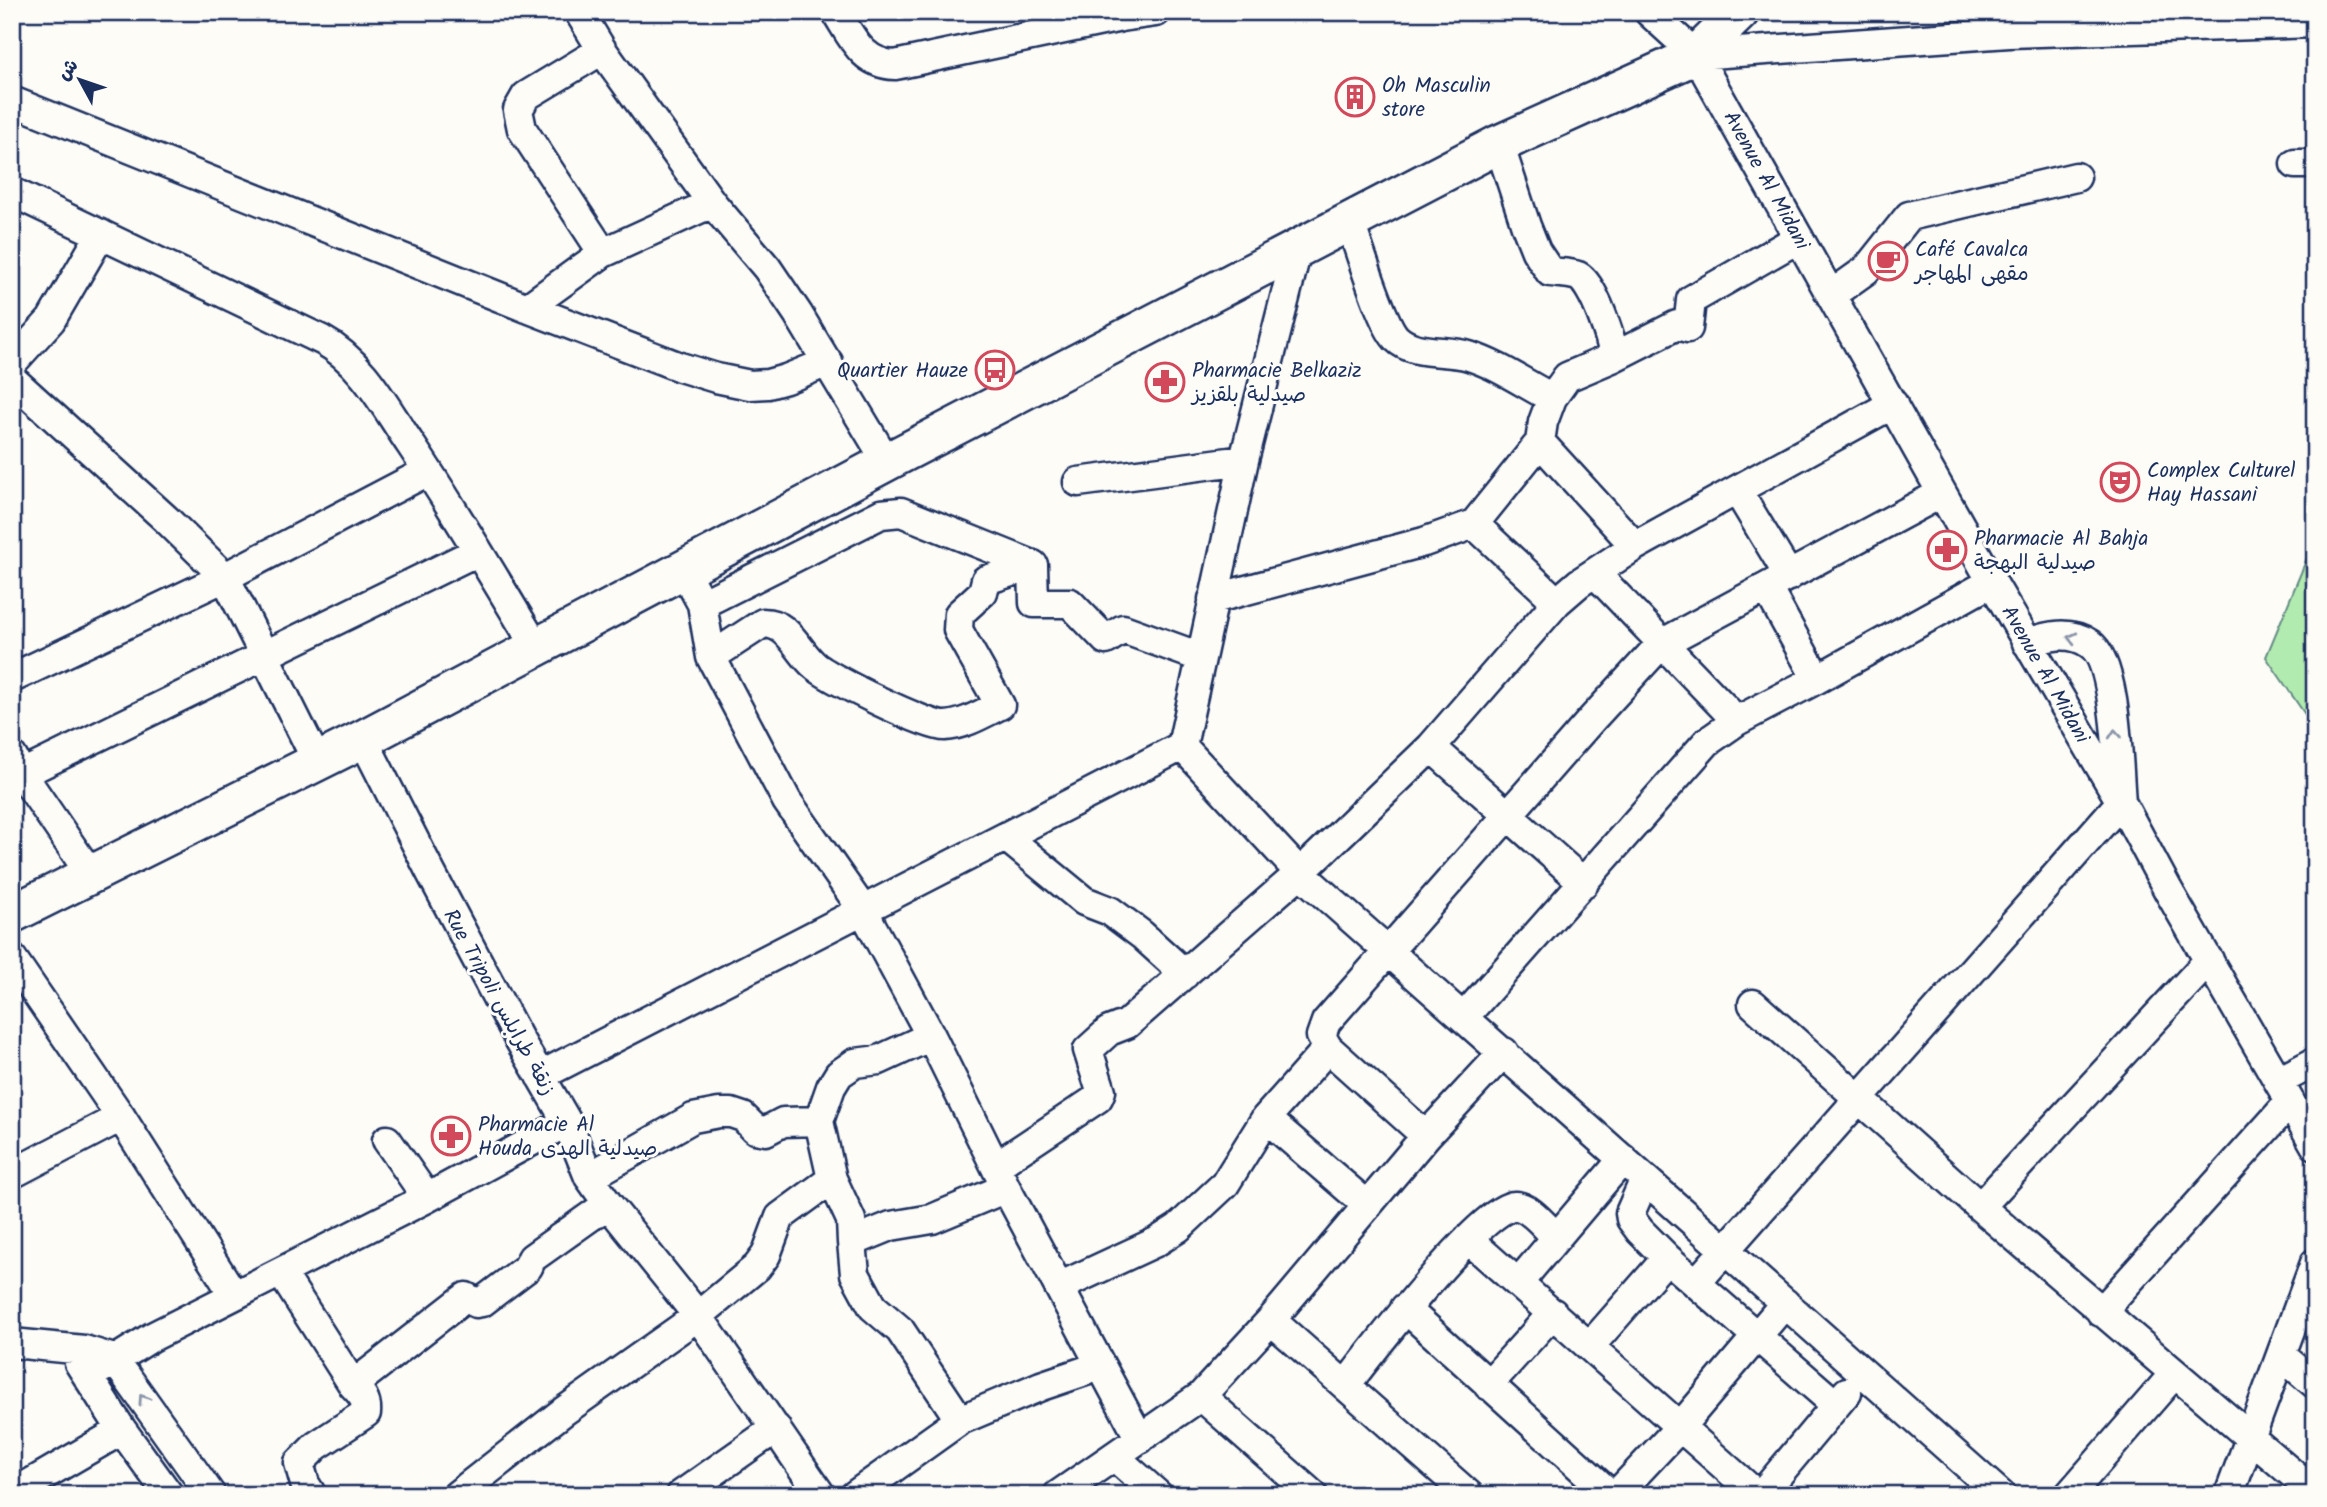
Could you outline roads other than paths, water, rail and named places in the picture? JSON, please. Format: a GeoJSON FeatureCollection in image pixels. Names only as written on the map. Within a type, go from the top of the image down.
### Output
{"type":"FeatureCollection","features":[{"type":"Feature","properties":{"kind":"main road"},"geometry":{"type":"LineString","coordinates":[[12,914],[537,649],[683,569],[1499,144],[1696,55],[1741,12]]}},
{"type":"Feature","properties":{"kind":"street"},"geometry":{"type":"LineString","coordinates":[[579,12],[602,50],[712,203],[767,268],[828,362],[887,462]]}},
{"type":"Feature","properties":{"kind":"street"},"geometry":{"type":"LineString","coordinates":[[836,12],[867,57],[875,63],[895,65],[1120,15],[1156,12]]}},
{"type":"Feature","properties":{"kind":"street","name":"Avenue Al Midani"},"geometry":{"type":"LineString","coordinates":[[1649,12],[1696,55],[1992,582],[2121,802],[2168,890],[2315,1145]]}},
{"type":"Feature","properties":{"kind":"street"},"geometry":{"type":"LineString","coordinates":[[1696,55],[2009,33],[2315,23]]}},
{"type":"Feature","properties":{"kind":"street"},"geometry":{"type":"LineString","coordinates":[[602,50],[526,96],[518,110],[522,129],[603,253]]}},
{"type":"Feature","properties":{"kind":"street"},"geometry":{"type":"LineString","coordinates":[[12,102],[680,367],[750,385],[786,379],[828,362]]}},
{"type":"Feature","properties":{"kind":"street"},"geometry":{"type":"LineString","coordinates":[[1499,144],[1536,251],[1549,272],[1577,276],[1588,286],[1610,337],[1614,357]]}},
{"type":"Feature","properties":{"kind":"street"},"geometry":{"type":"LineString","coordinates":[[1831,295],[1866,270],[1909,216],[2076,177]]}},
{"type":"Feature","properties":{"kind":"street"},"geometry":{"type":"LineString","coordinates":[[12,192],[337,348],[368,380],[428,471],[537,649]]}},
{"type":"Feature","properties":{"kind":"street"},"geometry":{"type":"LineString","coordinates":[[527,308],[603,253],[712,203]]}},
{"type":"Feature","properties":{"kind":"street"},"geometry":{"type":"LineString","coordinates":[[1350,223],[1385,317],[1394,336],[1401,343],[1469,356],[1552,398]]}},
{"type":"Feature","properties":{"kind":"street"},"geometry":{"type":"LineString","coordinates":[[12,363],[51,320],[101,234]]}},
{"type":"Feature","properties":{"kind":"street"},"geometry":{"type":"LineString","coordinates":[[1213,599],[1424,542],[1474,524],[1540,442],[1543,422],[1552,398],[1567,377],[1677,325],[1688,328],[1691,300],[1799,238]]}},
{"type":"Feature","properties":{"kind":"street"},"geometry":{"type":"LineString","coordinates":[[1182,746],[1244,460],[1297,250]]}},
{"type":"Feature","properties":{"kind":"street"},"geometry":{"type":"LineString","coordinates":[[12,379],[166,519],[225,577],[317,761]]}},
{"type":"Feature","properties":{"kind":"street"},"geometry":{"type":"LineString","coordinates":[[852,1242],[891,1226],[932,1219],[1001,1177],[1098,1098],[1101,1091],[1088,1050],[1109,1031],[1127,1024],[1300,873],[1431,747],[1557,602],[1579,583],[1635,546],[1893,404]]}},
{"type":"Feature","properties":{"kind":"street"},"geometry":{"type":"LineString","coordinates":[[1540,442],[1635,546]]}},
{"type":"Feature","properties":{"kind":"street"},"geometry":{"type":"LineString","coordinates":[[1078,482],[1244,460]]}},
{"type":"Feature","properties":{"kind":"street"},"geometry":{"type":"LineString","coordinates":[[12,678],[225,577],[428,471]]}},
{"type":"Feature","properties":{"kind":"street"},"geometry":{"type":"LineString","coordinates":[[1737,490],[1779,582],[1817,679]]}},
{"type":"Feature","properties":{"kind":"street"},"geometry":{"type":"LineString","coordinates":[[1426,1136],[1328,1048],[1321,1036],[1325,1022],[1661,644],[1942,493]]}},
{"type":"Feature","properties":{"kind":"street"},"geometry":{"type":"LineString","coordinates":[[702,604],[881,514],[894,511],[910,514],[1033,565]]}},
{"type":"Feature","properties":{"kind":"street"},"geometry":{"type":"LineString","coordinates":[[1474,524],[1557,602]]}},
{"type":"Feature","properties":{"kind":"street"},"geometry":{"type":"LineString","coordinates":[[92,875],[17,765],[264,657],[478,551]]}},
{"type":"Feature","properties":{"kind":"street"},"geometry":{"type":"LineString","coordinates":[[1033,565],[1034,603],[1070,603],[1107,640],[1123,629],[1200,657]]}},
{"type":"Feature","properties":{"kind":"street"},"geometry":{"type":"LineString","coordinates":[[711,657],[763,624],[772,623],[789,635],[821,670],[920,720],[945,726],[958,723],[1000,705],[958,630],[959,614],[983,592],[986,580],[1033,565]]}},
{"type":"Feature","properties":{"kind":"street"},"geometry":{"type":"LineString","coordinates":[[683,569],[702,604],[711,657],[787,801],[863,910],[1140,1439]]}},
{"type":"Feature","properties":{"kind":"street"},"geometry":{"type":"LineString","coordinates":[[1596,574],[1737,720]]}},
{"type":"Feature","properties":{"kind":"street"},"geometry":{"type":"LineString","coordinates":[[1464,1017],[1707,742],[1737,720],[1992,582]]}},
{"type":"Feature","properties":{"kind":"street"},"geometry":{"type":"LineString","coordinates":[[1696,1283],[2121,802],[2114,717],[2105,666],[2091,644],[2069,635],[2047,636],[2027,643]]}},
{"type":"Feature","properties":{"kind":"street","name":"Rue Tripoli زنقة طرابلس"},"geometry":{"type":"LineString","coordinates":[[363,739],[431,873],[567,1122],[589,1177],[698,1316],[821,1495]]}},
{"type":"Feature","properties":{"kind":"street"},"geometry":{"type":"LineString","coordinates":[[540,1076],[1182,746]]}},
{"type":"Feature","properties":{"kind":"street"},"geometry":{"type":"LineString","coordinates":[[1182,746],[1300,873],[2001,1495]]}},
{"type":"Feature","properties":{"kind":"street"},"geometry":{"type":"LineString","coordinates":[[1431,747],[1584,883]]}},
{"type":"Feature","properties":{"kind":"street"},"geometry":{"type":"LineString","coordinates":[[1006,836],[1084,901],[1110,911],[1134,929],[1185,974]]}},
{"type":"Feature","properties":{"kind":"street"},"geometry":{"type":"LineString","coordinates":[[12,958],[121,1117],[234,1295]]}},
{"type":"Feature","properties":{"kind":"street"},"geometry":{"type":"LineString","coordinates":[[1980,1208],[2210,960]]}},
{"type":"Feature","properties":{"kind":"street"},"geometry":{"type":"LineString","coordinates":[[1753,1004],[1980,1208],[2315,1493]]}},
{"type":"Feature","properties":{"kind":"street"},"geometry":{"type":"LineString","coordinates":[[931,1036],[879,1060],[855,1063],[839,1074],[831,1087],[820,1121],[832,1179],[851,1220],[855,1273],[873,1307],[900,1330],[960,1420]]}},
{"type":"Feature","properties":{"kind":"street"},"geometry":{"type":"LineString","coordinates":[[1059,1287],[1156,1242],[1178,1228],[1225,1185],[1266,1118],[1328,1048]]}},
{"type":"Feature","properties":{"kind":"street"},"geometry":{"type":"LineString","coordinates":[[1059,1495],[1201,1396],[1271,1320],[1426,1136],[1504,1052]]}},
{"type":"Feature","properties":{"kind":"street"},"geometry":{"type":"LineString","coordinates":[[2101,1312],[2285,1091],[2315,1062]]}},
{"type":"Feature","properties":{"kind":"street"},"geometry":{"type":"LineString","coordinates":[[589,1177],[693,1118],[706,1114],[731,1113],[743,1117],[755,1129],[766,1131],[783,1122],[820,1121]]}},
{"type":"Feature","properties":{"kind":"street"},"geometry":{"type":"LineString","coordinates":[[12,1174],[121,1117]]}},
{"type":"Feature","properties":{"kind":"street"},"geometry":{"type":"LineString","coordinates":[[1266,1118],[1367,1205]]}},
{"type":"Feature","properties":{"kind":"street"},"geometry":{"type":"LineString","coordinates":[[88,1377],[152,1337],[427,1198],[567,1122]]}},
{"type":"Feature","properties":{"kind":"street"},"geometry":{"type":"LineString","coordinates":[[387,1140],[427,1198]]}},
{"type":"Feature","properties":{"kind":"street"},"geometry":{"type":"LineString","coordinates":[[1519,1282],[1623,1159]]}},
{"type":"Feature","properties":{"kind":"street"},"geometry":{"type":"LineString","coordinates":[[464,1492],[564,1411],[698,1316],[762,1261],[771,1245],[780,1217],[832,1179]]}},
{"type":"Feature","properties":{"kind":"street"},"geometry":{"type":"LineString","coordinates":[[1645,1179],[1631,1206],[1631,1219],[1640,1231],[1667,1258],[1836,1405]]}},
{"type":"Feature","properties":{"kind":"street"},"geometry":{"type":"LineString","coordinates":[[353,1385],[466,1297],[476,1303],[482,1302],[528,1268],[532,1258],[608,1203]]}},
{"type":"Feature","properties":{"kind":"street"},"geometry":{"type":"LineString","coordinates":[[1346,1385],[1405,1308],[1468,1239],[1500,1211],[1512,1205],[1525,1209],[1556,1237]]}},
{"type":"Feature","properties":{"kind":"street"},"geometry":{"type":"LineString","coordinates":[[1468,1239],[1759,1495],[1864,1374]]}},
{"type":"Feature","properties":{"kind":"street"},"geometry":{"type":"LineString","coordinates":[[1590,1346],[1667,1258]]}},
{"type":"Feature","properties":{"kind":"street"},"geometry":{"type":"LineString","coordinates":[[2229,1495],[2315,1263]]}},
{"type":"Feature","properties":{"kind":"street"},"geometry":{"type":"LineString","coordinates":[[281,1272],[353,1385],[363,1395],[366,1413],[316,1446],[299,1462],[309,1495]]}},
{"type":"Feature","properties":{"kind":"street"},"geometry":{"type":"LineString","coordinates":[[1405,1308],[1614,1495],[1680,1427],[1785,1303]]}},
{"type":"Feature","properties":{"kind":"street"},"geometry":{"type":"LineString","coordinates":[[1488,1385],[1553,1313]]}},
{"type":"Feature","properties":{"kind":"street"},"geometry":{"type":"LineString","coordinates":[[1271,1320],[1469,1495]]}},
{"type":"Feature","properties":{"kind":"street"},"geometry":{"type":"LineString","coordinates":[[12,1343],[85,1350],[114,1359],[211,1495]]}},
{"type":"Feature","properties":{"kind":"street"},"geometry":{"type":"LineString","coordinates":[[64,1349],[76,1359],[122,1430],[169,1495]]}},
{"type":"Feature","properties":{"kind":"street"},"geometry":{"type":"LineString","coordinates":[[2282,1356],[2315,1384]]}},
{"type":"Feature","properties":{"kind":"street"},"geometry":{"type":"LineString","coordinates":[[855,1495],[960,1420],[1009,1398],[1100,1366]]}},
{"type":"Feature","properties":{"kind":"street"},"geometry":{"type":"LineString","coordinates":[[2069,1495],[2174,1374]]}},
{"type":"Feature","properties":{"kind":"street"},"geometry":{"type":"LineString","coordinates":[[1201,1396],[1313,1495]]}},
{"type":"Feature","properties":{"kind":"street"},"geometry":{"type":"LineString","coordinates":[[681,1495],[776,1428]]}},
{"type":"Feature","properties":{"kind":"street"},"geometry":{"type":"LineString","coordinates":[[12,1494],[122,1430]]}},
{"type":"Feature","properties":{"kind":"street"},"geometry":{"type":"LineString","coordinates":[[141,1455],[169,1438]]}},
{"type":"Feature","properties":{"kind":"street"},"geometry":{"type":"LineString","coordinates":[[1115,1457],[1158,1495]]}},
{"type":"Feature","properties":{"kind":"place","name":"Oh Masculin store"},"geometry":{"type":"Point","coordinates":[1355,97]}},
{"type":"Feature","properties":{"kind":"place","name":"Café Cavalca مقهى المهاجر"},"geometry":{"type":"Point","coordinates":[1888,261]}},
{"type":"Feature","properties":{"kind":"place","name":"Quartier Hauze"},"geometry":{"type":"Point","coordinates":[995,370]}},
{"type":"Feature","properties":{"kind":"place","name":"Pharmacie Belkaziz صيدلية بلقزيز"},"geometry":{"type":"Point","coordinates":[1165,382]}},
{"type":"Feature","properties":{"kind":"place","name":"Complex Culturel Hay Hassani"},"geometry":{"type":"Point","coordinates":[2120,482]}},
{"type":"Feature","properties":{"kind":"place","name":"Pharmacie Al Bahja صيدلية البهجة"},"geometry":{"type":"Point","coordinates":[1947,550]}},
{"type":"Feature","properties":{"kind":"place","name":"Pharmacie Al Houda صيدلية الهدى"},"geometry":{"type":"Point","coordinates":[451,1136]}}]}
